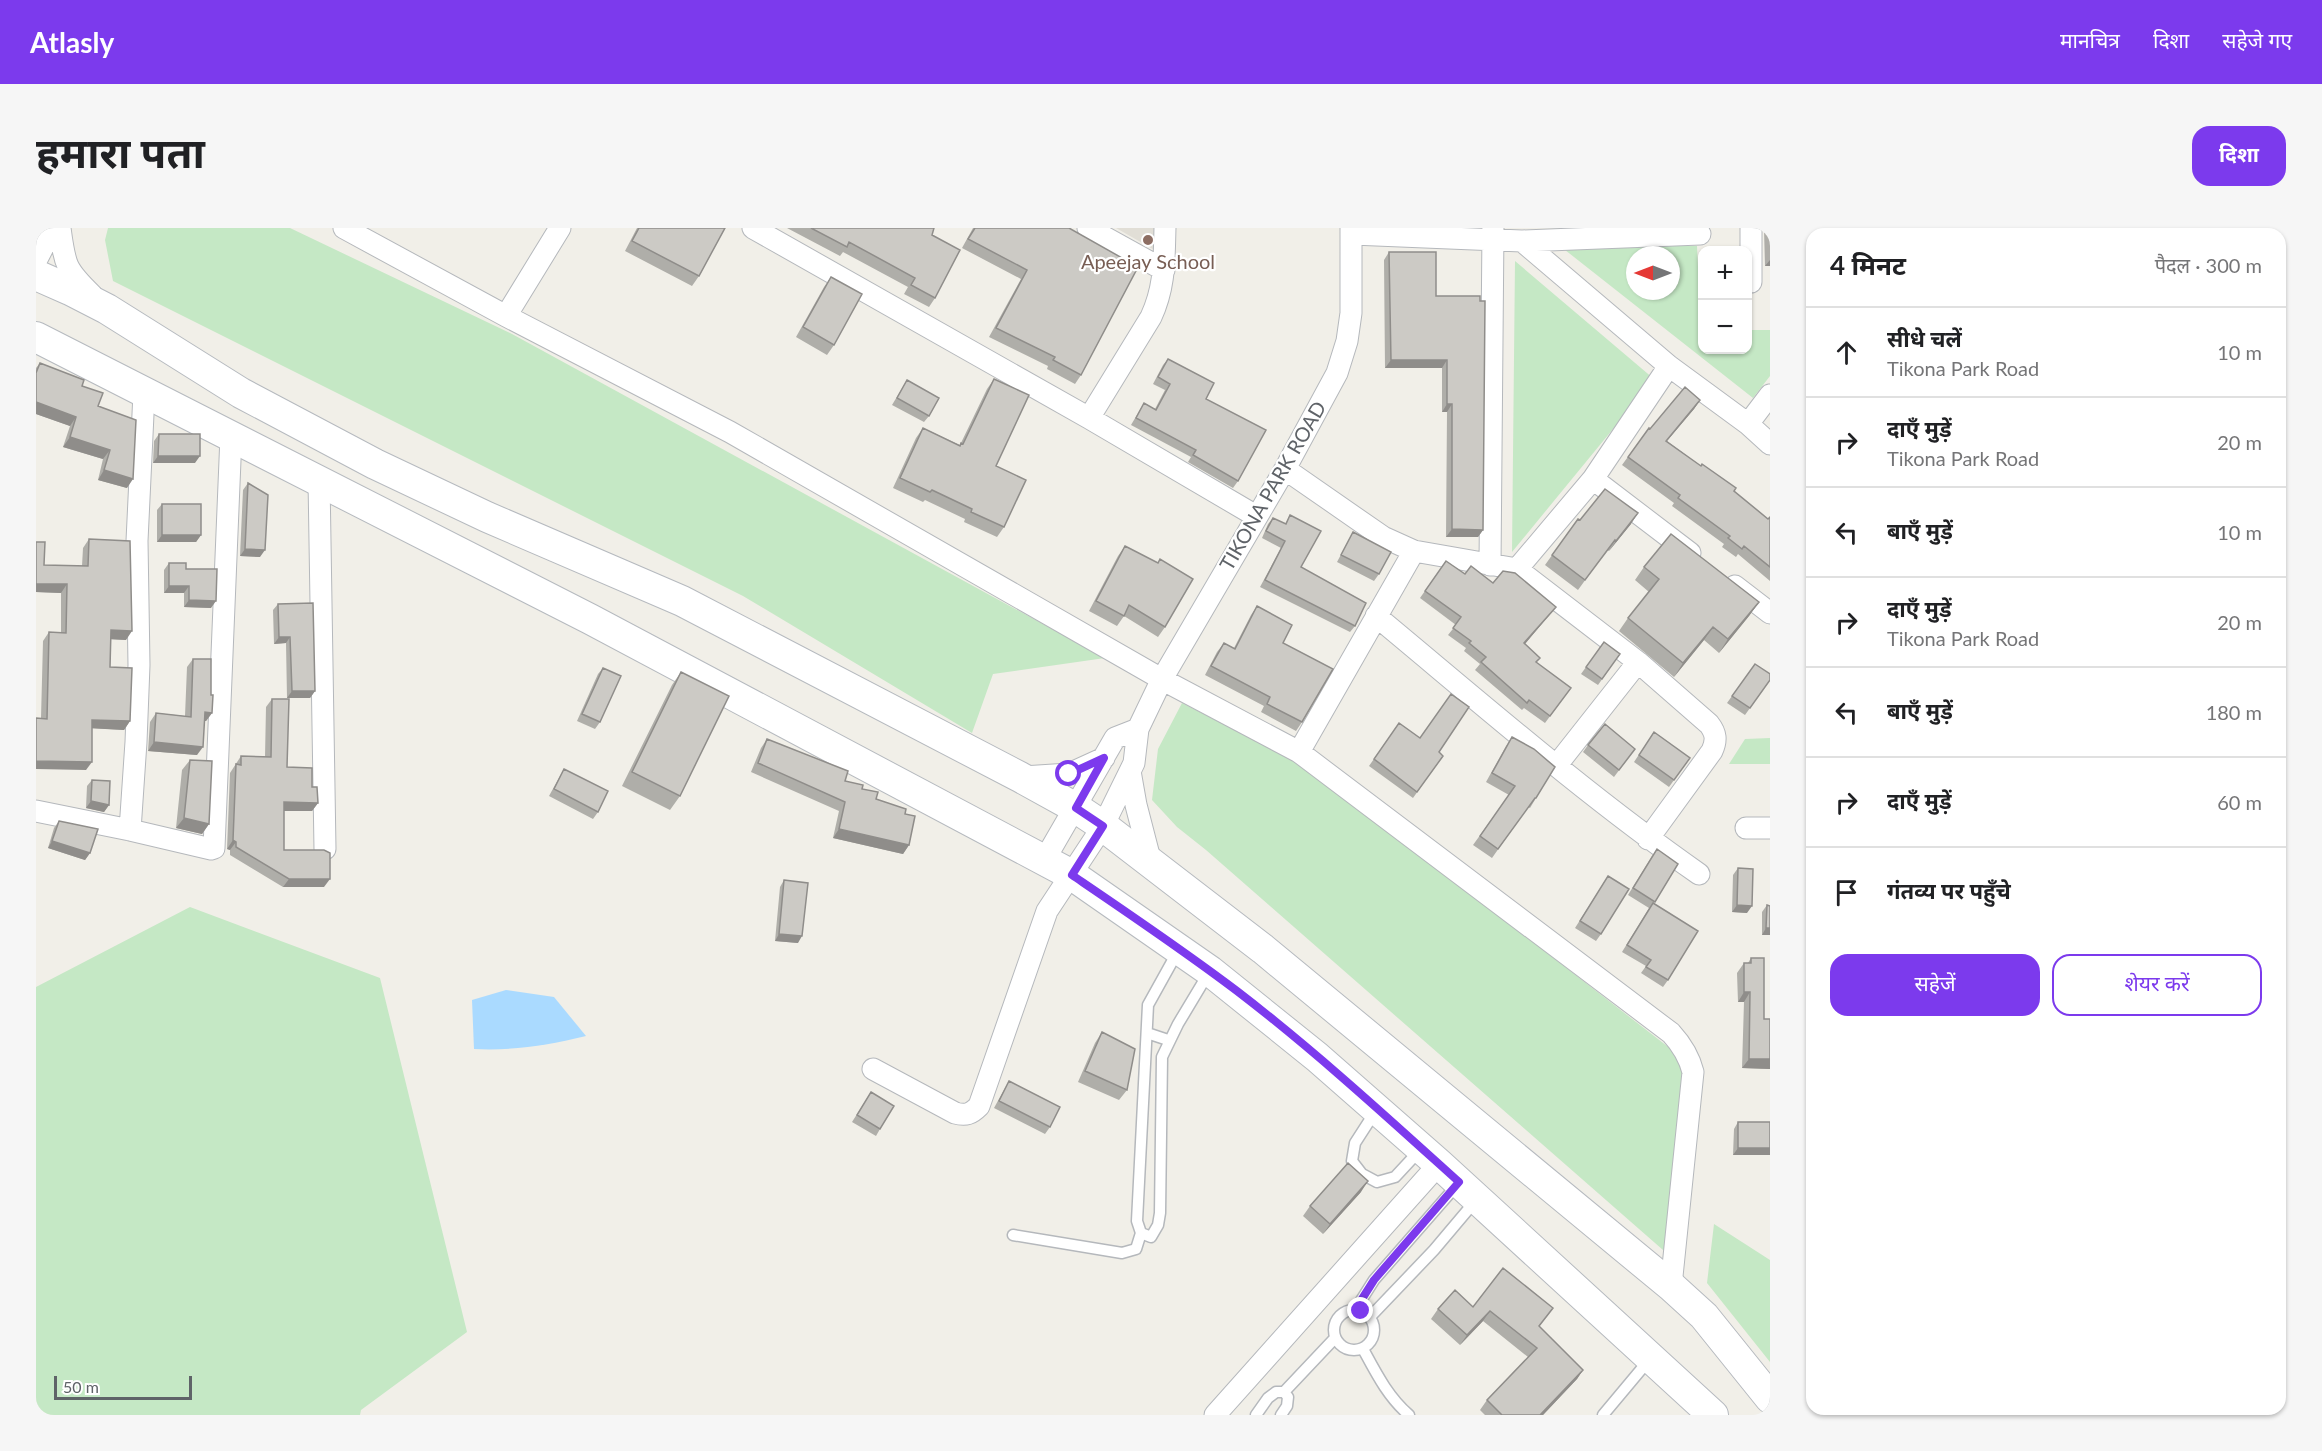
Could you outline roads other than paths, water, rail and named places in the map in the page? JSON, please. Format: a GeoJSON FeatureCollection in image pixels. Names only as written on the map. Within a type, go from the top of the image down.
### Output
{"type":"FeatureCollection","features":[{"type":"Feature","properties":{"kind":"street"},"geometry":{"type":"LineString","coordinates":[[36,261],[53,228]]}},
{"type":"Feature","properties":{"kind":"street"},"geometry":{"type":"LineString","coordinates":[[60,228],[63,254],[68,270],[107,309]]}},
{"type":"Feature","properties":{"kind":"street"},"geometry":{"type":"LineString","coordinates":[[506,316],[561,228]]}},
{"type":"Feature","properties":{"kind":"street"},"geometry":{"type":"LineString","coordinates":[[753,228],[1089,418],[1256,516]]}},
{"type":"Feature","properties":{"kind":"street"},"geometry":{"type":"LineString","coordinates":[[1088,228],[1164,270]]}},
{"type":"Feature","properties":{"kind":"street"},"geometry":{"type":"LineString","coordinates":[[1089,418],[1151,317],[1162,289],[1165,228]]}},
{"type":"Feature","properties":{"kind":"street"},"geometry":{"type":"LineString","coordinates":[[1751,228],[1756,282]]}},
{"type":"Feature","properties":{"kind":"street"},"geometry":{"type":"LineString","coordinates":[[347,229],[506,316],[730,432],[1162,679],[1299,752],[1671,1033],[1690,1059],[1693,1072],[1671,1286]]}},
{"type":"Feature","properties":{"kind":"street"},"geometry":{"type":"LineString","coordinates":[[1352,231],[1493,234],[1522,241],[1700,234]]}},
{"type":"Feature","properties":{"kind":"street","name":"TIKONA PARK ROAD"},"geometry":{"type":"LineString","coordinates":[[873,1069],[955,1113],[964,1116],[972,1113],[979,1106],[1041,926],[1053,899],[1072,875],[1103,826],[1130,771],[1135,757],[1138,729],[1162,679],[1285,469],[1342,359],[1351,313],[1352,231]]}},
{"type":"Feature","properties":{"kind":"street"},"geometry":{"type":"LineString","coordinates":[[1490,565],[1493,234]]}},
{"type":"Feature","properties":{"kind":"street"},"geometry":{"type":"LineString","coordinates":[[1522,241],[1670,366],[1748,424],[1770,444]]}},
{"type":"Feature","properties":{"kind":"street"},"geometry":{"type":"LineString","coordinates":[[36,275],[107,309],[242,393],[375,464],[487,518],[682,601],[1076,808],[1103,826],[1263,949],[1671,1286],[1704,1316],[1770,1398]]}},
{"type":"Feature","properties":{"kind":"street"},"geometry":{"type":"LineString","coordinates":[[36,337],[590,619],[1072,875],[1210,971],[1291,1036],[1449,1174],[1713,1415]]}},
{"type":"Feature","properties":{"kind":"street"},"geometry":{"type":"LineString","coordinates":[[1517,569],[1593,479],[1670,366]]}},
{"type":"Feature","properties":{"kind":"street"},"geometry":{"type":"LineString","coordinates":[[130,830],[139,665],[137,541],[144,393]]}},
{"type":"Feature","properties":{"kind":"street"},"geometry":{"type":"LineString","coordinates":[[1748,424],[1770,395]]}},
{"type":"Feature","properties":{"kind":"street"},"geometry":{"type":"LineString","coordinates":[[36,811],[211,849],[215,846],[231,436]]}},
{"type":"Feature","properties":{"kind":"street"},"geometry":{"type":"LineString","coordinates":[[1285,469],[1383,537],[1414,551],[1517,569],[1638,662],[1709,724],[1716,738],[1712,751],[1648,839]]}},
{"type":"Feature","properties":{"kind":"street"},"geometry":{"type":"LineString","coordinates":[[1593,479],[1705,564]]}},
{"type":"Feature","properties":{"kind":"street"},"geometry":{"type":"LineString","coordinates":[[319,480],[325,849]]}},
{"type":"Feature","properties":{"kind":"street"},"geometry":{"type":"LineString","coordinates":[[1299,752],[1414,551]]}},
{"type":"Feature","properties":{"kind":"street"},"geometry":{"type":"LineString","coordinates":[[1723,578],[1770,613]]}},
{"type":"Feature","properties":{"kind":"street"},"geometry":{"type":"LineString","coordinates":[[1376,616],[1556,766],[1648,839],[1699,874]]}},
{"type":"Feature","properties":{"kind":"street"},"geometry":{"type":"LineString","coordinates":[[1556,766],[1638,662]]}},
{"type":"Feature","properties":{"kind":"street"},"geometry":{"type":"LineString","coordinates":[[1045,859],[1115,738],[1138,729]]}},
{"type":"Feature","properties":{"kind":"street"},"geometry":{"type":"LineString","coordinates":[[1020,777],[1069,774],[1104,758]]}},
{"type":"Feature","properties":{"kind":"street","name":"TIKONA PARK ROAD"},"geometry":{"type":"LineString","coordinates":[[1130,771],[1136,806],[1151,863]]}},
{"type":"Feature","properties":{"kind":"street"},"geometry":{"type":"LineString","coordinates":[[1746,828],[1770,828]]}},
{"type":"Feature","properties":{"kind":"street"},"geometry":{"type":"LineString","coordinates":[[1215,1415],[1449,1174]]}},
{"type":"Feature","properties":{"kind":"lane"},"geometry":{"type":"LineString","coordinates":[[1013,1235],[1122,1253],[1136,1249],[1141,1233],[1137,1221],[1148,1005],[1179,949]]}},
{"type":"Feature","properties":{"kind":"lane"},"geometry":{"type":"LineString","coordinates":[[1141,1233],[1151,1237],[1158,1225],[1162,1057],[1168,1040],[1210,971]]}},
{"type":"Feature","properties":{"kind":"lane"},"geometry":{"type":"LineString","coordinates":[[1147,1033],[1168,1040]]}},
{"type":"Feature","properties":{"kind":"lane"},"geometry":{"type":"LineString","coordinates":[[1377,1110],[1355,1143],[1352,1161],[1362,1174],[1377,1182],[1395,1177],[1449,1174]]}},
{"type":"Feature","properties":{"kind":"lane"},"geometry":{"type":"LineString","coordinates":[[1355,1310],[1449,1174]]}},
{"type":"Feature","properties":{"kind":"lane"},"geometry":{"type":"LineString","coordinates":[[1370,1317],[1434,1250],[1449,1174]]}},
{"type":"Feature","properties":{"kind":"lane"},"geometry":{"type":"LineString","coordinates":[[1355,1310],[1370,1317],[1374,1333],[1372,1339],[1363,1348],[1350,1350],[1339,1344],[1335,1338],[1334,1325],[1342,1314],[1355,1310]]}},
{"type":"Feature","properties":{"kind":"lane"},"geometry":{"type":"LineString","coordinates":[[1256,1415],[1268,1398],[1276,1392],[1284,1392],[1335,1338]]}},
{"type":"Feature","properties":{"kind":"lane"},"geometry":{"type":"LineString","coordinates":[[1363,1348],[1381,1382],[1409,1415]]}},
{"type":"Feature","properties":{"kind":"lane"},"geometry":{"type":"LineString","coordinates":[[1603,1415],[1651,1358]]}},
{"type":"Feature","properties":{"kind":"lane"},"geometry":{"type":"LineString","coordinates":[[1281,1415],[1287,1406],[1288,1397],[1284,1392]]}},
{"type":"Feature","properties":{"kind":"water"},"geometry":{"type":"Polygon","coordinates":[[[506,990],[554,997],[586,1036],[531,1047],[474,1049],[472,1000],[506,990]]]}},
{"type":"Feature","properties":{"kind":"place","name":"Apeejay School"},"geometry":{"type":"Point","coordinates":[1148,240]}}]}
